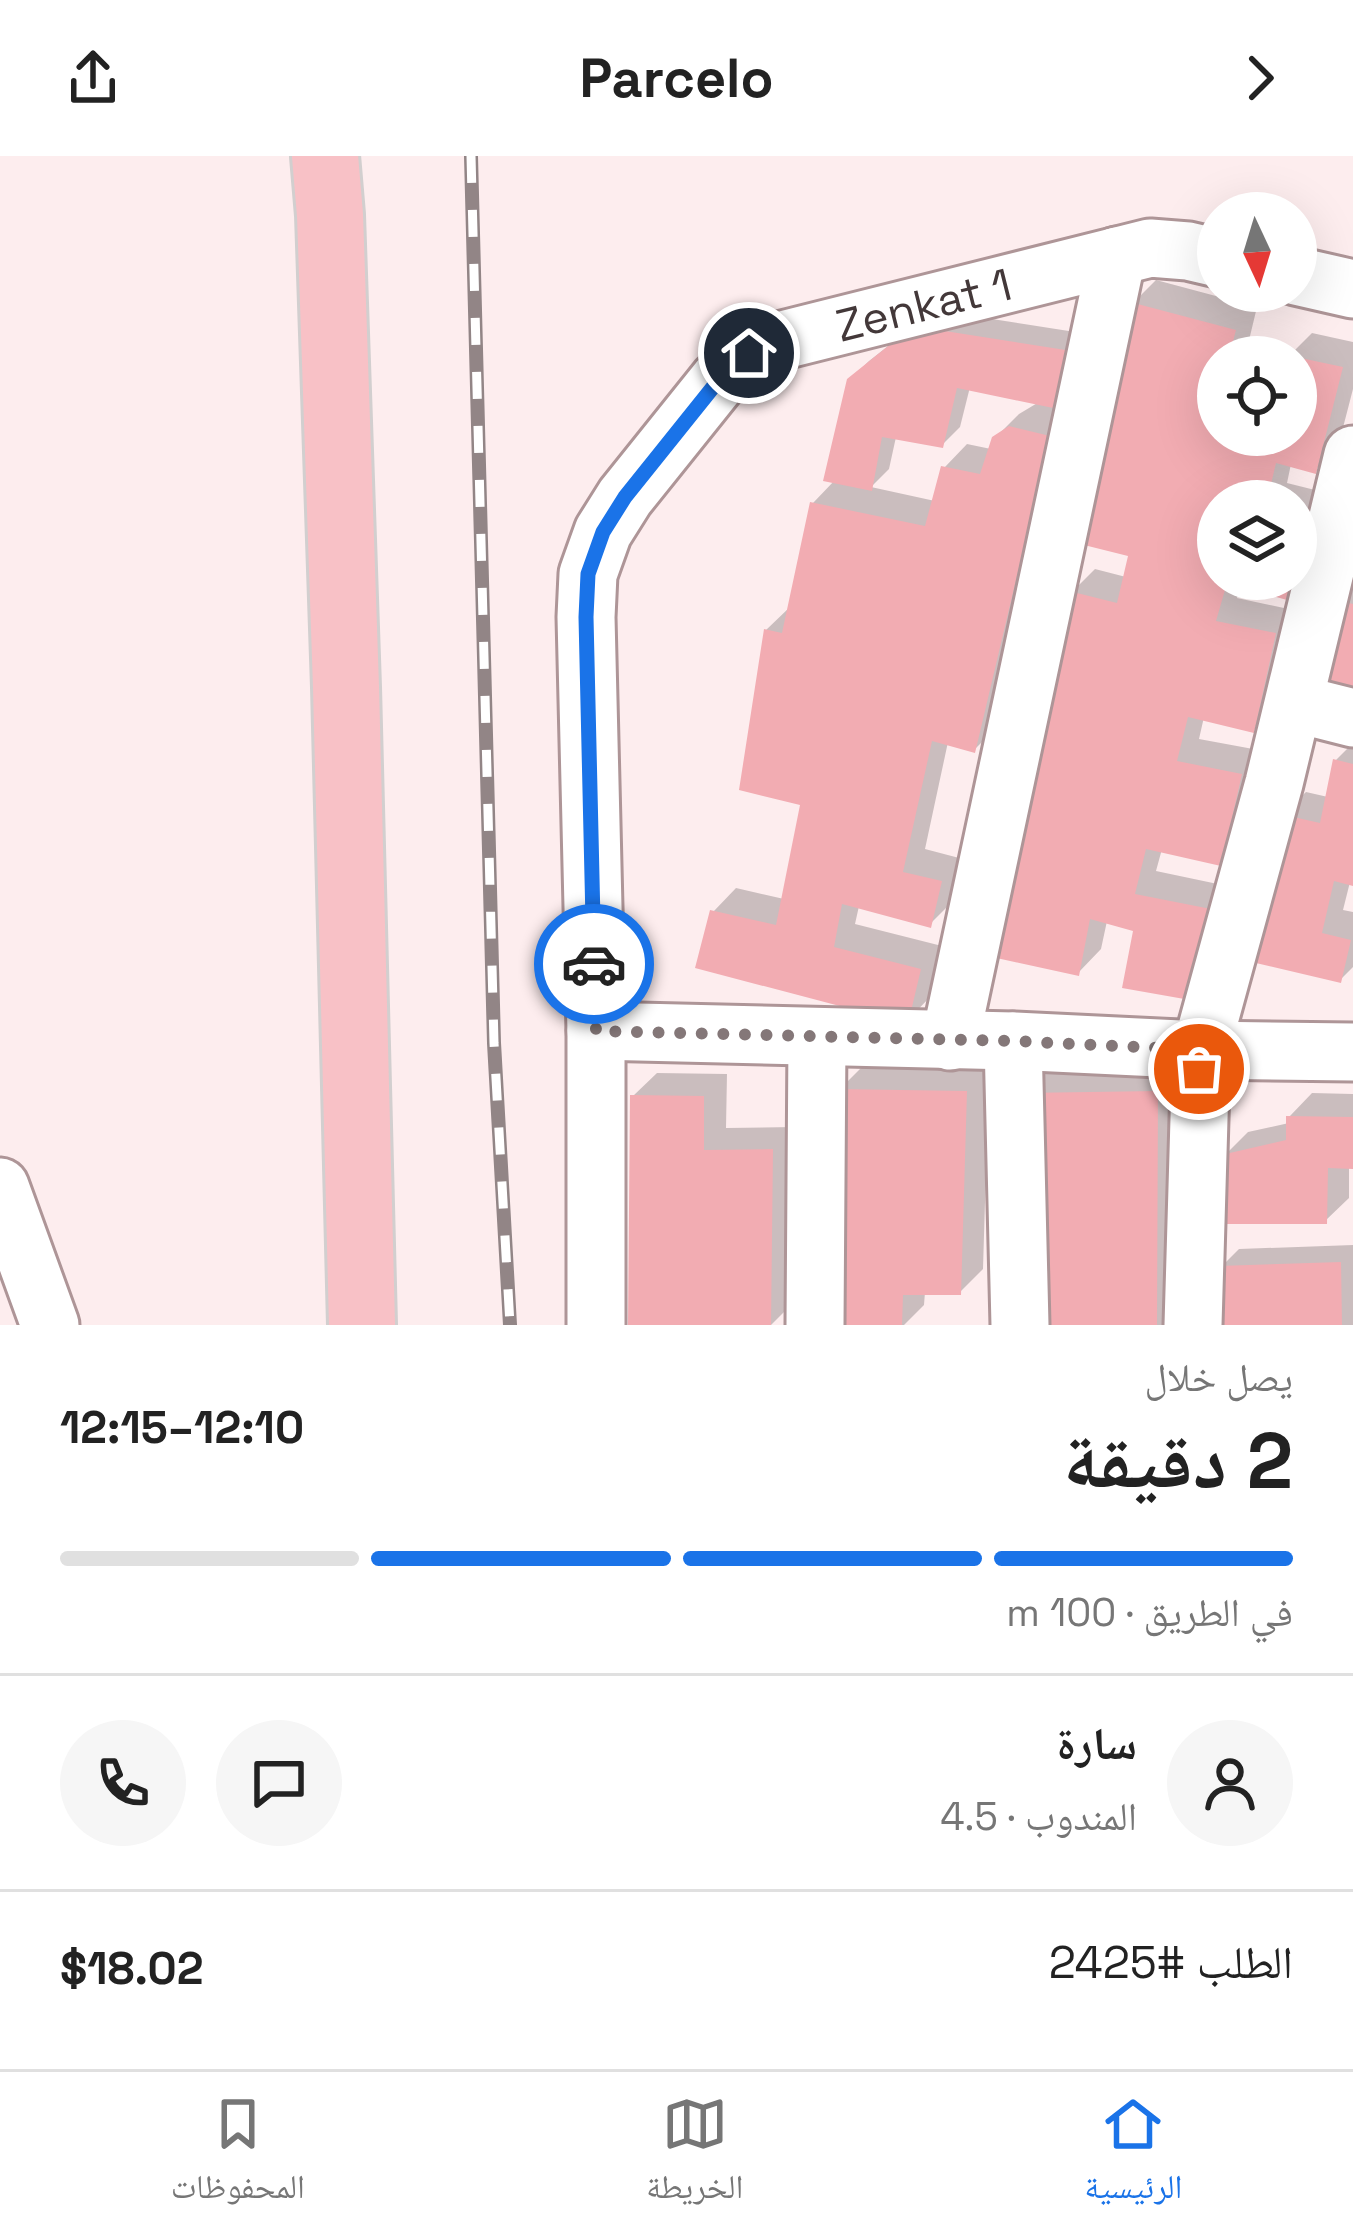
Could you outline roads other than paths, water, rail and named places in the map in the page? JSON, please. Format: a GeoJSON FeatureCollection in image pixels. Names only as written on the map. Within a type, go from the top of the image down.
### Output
{"type":"FeatureCollection","features":[{"type":"Feature","properties":{"kind":"main road"},"geometry":{"type":"LineString","coordinates":[[325,156],[346,688],[362,1325]]}},
{"type":"Feature","properties":{"kind":"street","name":"Zenkat 1"},"geometry":{"type":"LineString","coordinates":[[596,1325],[596,1031],[586,617],[588,574],[603,532],[625,497],[718,381],[749,353],[783,340],[1150,248],[1197,253]]}},
{"type":"Feature","properties":{"kind":"street"},"geometry":{"type":"LineString","coordinates":[[950,1041],[1117,256]]}},
{"type":"Feature","properties":{"kind":"street"},"geometry":{"type":"LineString","coordinates":[[1317,281],[1353,289]]}},
{"type":"Feature","properties":{"kind":"street"},"geometry":{"type":"LineString","coordinates":[[1193,1325],[1201,1050],[1294,704],[1340,567],[1353,455]]}},
{"type":"Feature","properties":{"kind":"street"},"geometry":{"type":"LineString","coordinates":[[1294,704],[1353,718]]}},
{"type":"Feature","properties":{"kind":"street"},"geometry":{"type":"LineString","coordinates":[[596,1031],[1353,1052]]}},
{"type":"Feature","properties":{"kind":"street"},"geometry":{"type":"LineString","coordinates":[[815,1325],[817,1038]]}},
{"type":"Feature","properties":{"kind":"street"},"geometry":{"type":"LineString","coordinates":[[1013,1041],[1019,1325]]}},
{"type":"Feature","properties":{"kind":"street"},"geometry":{"type":"LineString","coordinates":[[4,1209],[50,1325]]}},
{"type":"Feature","properties":{"kind":"railway"},"geometry":{"type":"LineString","coordinates":[[471,156],[494,1043],[510,1325]]}}]}
